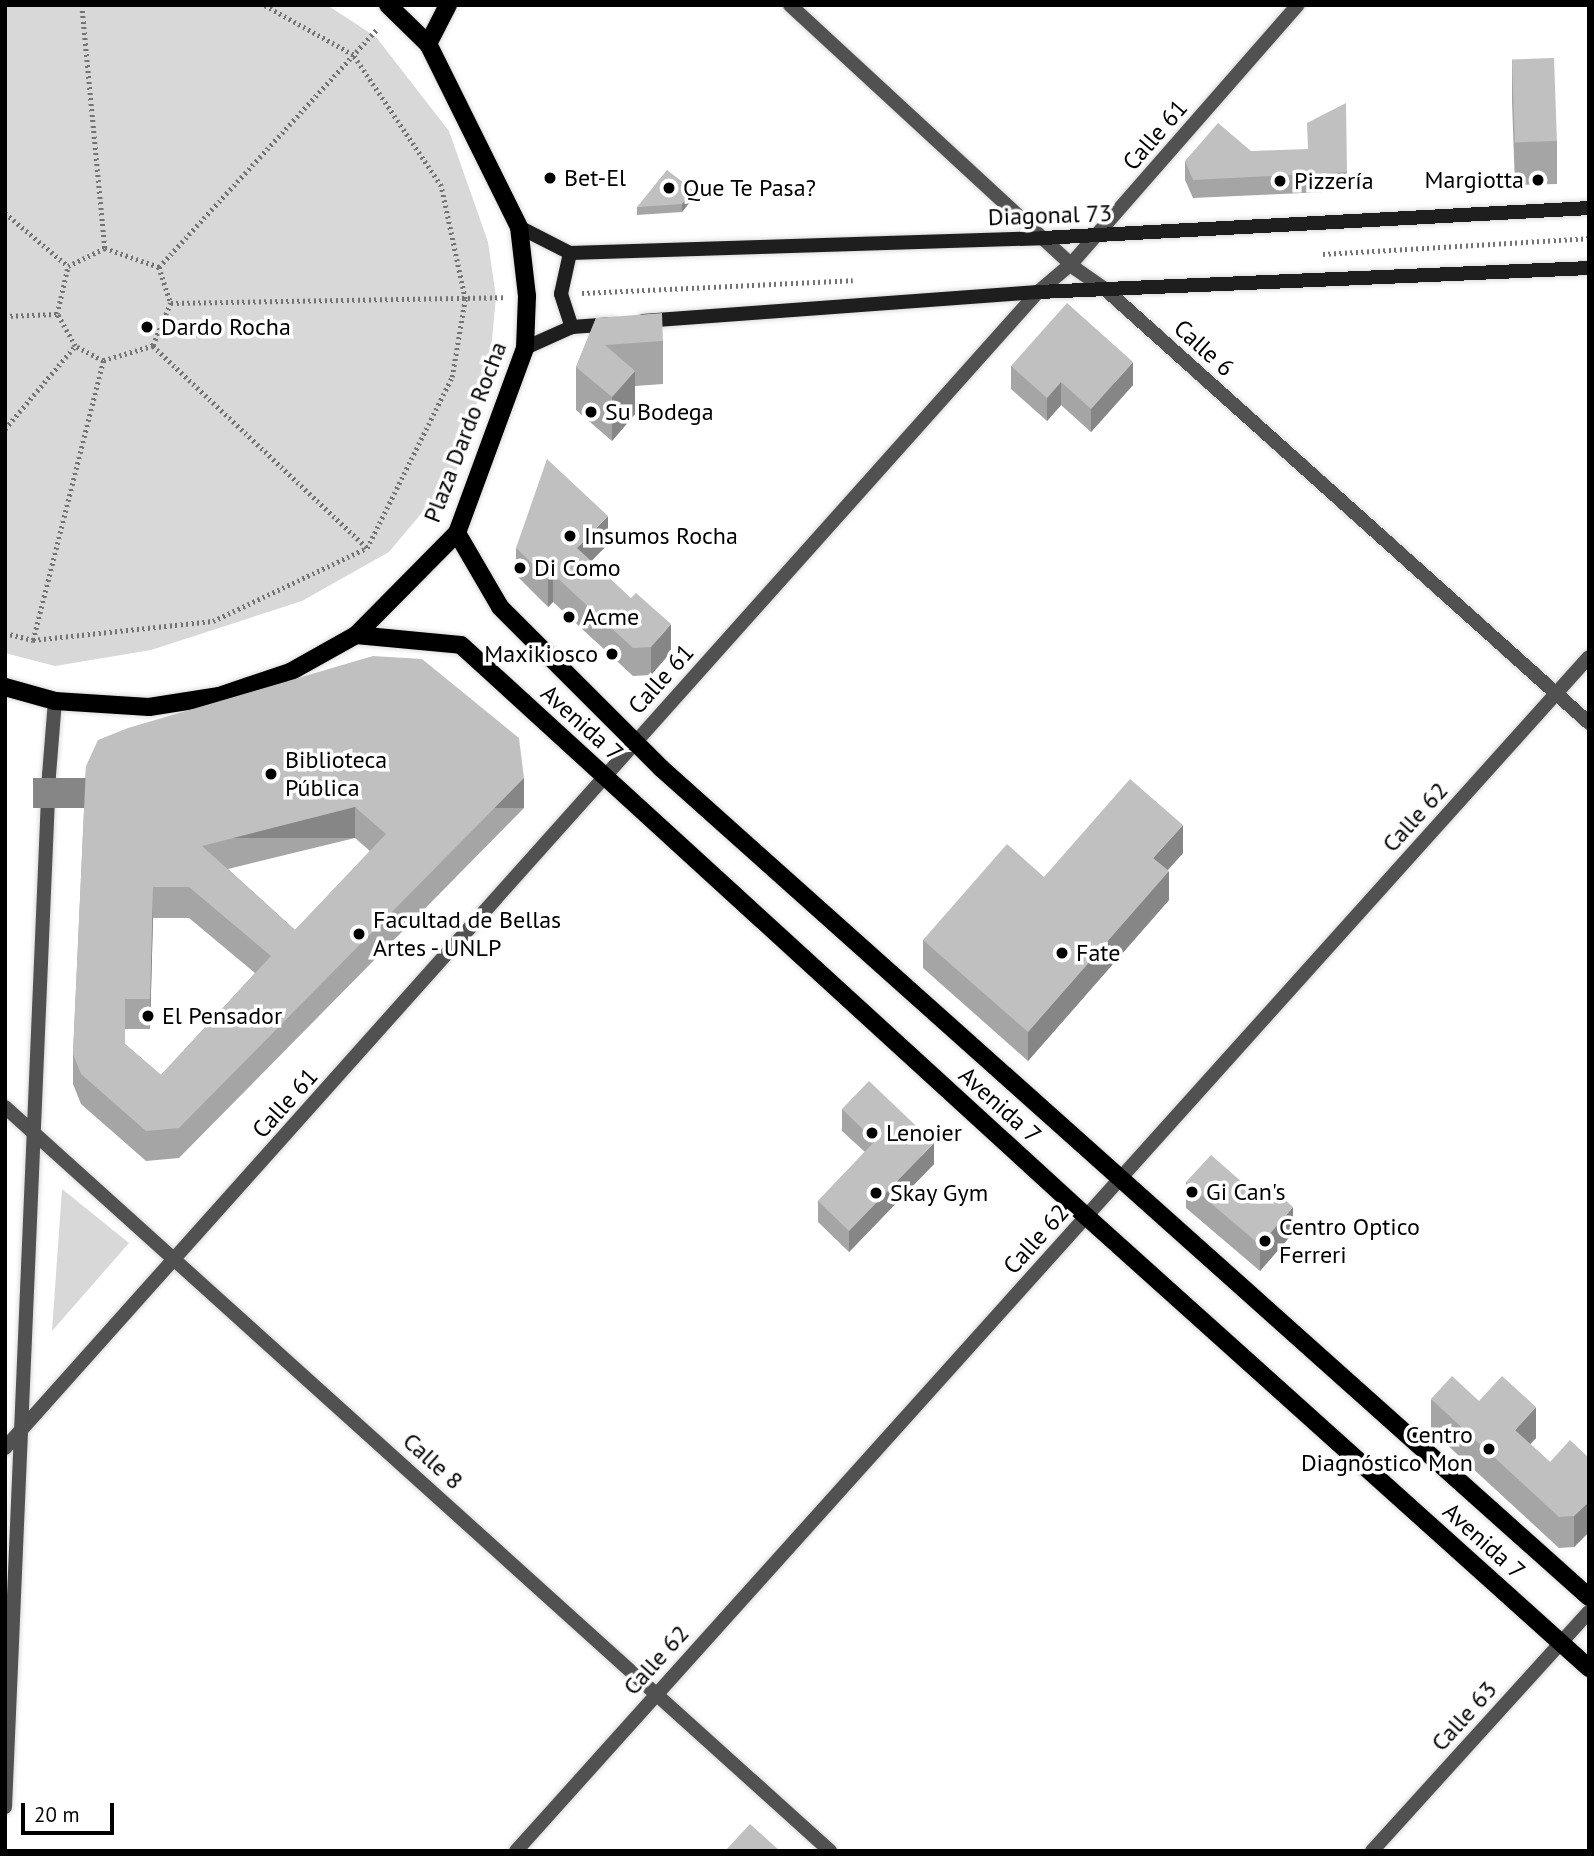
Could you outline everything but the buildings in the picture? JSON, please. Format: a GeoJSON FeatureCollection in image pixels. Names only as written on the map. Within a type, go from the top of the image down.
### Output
{"type":"FeatureCollection","features":[{"type":"Feature","properties":{"kind":"main road"},"geometry":{"type":"LineString","coordinates":[[428,44],[447,5]]}},
{"type":"Feature","properties":{"kind":"main road","name":"Plaza Dardo Rocha"},"geometry":{"type":"LineString","coordinates":[[5,687],[55,701],[149,707],[219,696],[290,672],[356,635],[457,533],[525,348],[527,296],[519,227],[428,44],[391,8]]}},
{"type":"Feature","properties":{"kind":"main road","name":"Diagonal 73"},"geometry":{"type":"LineString","coordinates":[[519,227],[570,253],[1096,236],[1589,208]]}},
{"type":"Feature","properties":{"kind":"main road"},"geometry":{"type":"LineString","coordinates":[[570,253],[561,294],[572,327]]}},
{"type":"Feature","properties":{"kind":"main road"},"geometry":{"type":"LineString","coordinates":[[525,348],[572,327],[1038,292],[1589,268]]}},
{"type":"Feature","properties":{"kind":"main road","name":"Avenida 7"},"geometry":{"type":"LineString","coordinates":[[457,533],[500,607],[635,743],[1589,1597]]}},
{"type":"Feature","properties":{"kind":"main road","name":"Avenida 7"},"geometry":{"type":"LineString","coordinates":[[356,635],[461,645],[1087,1217],[1589,1668]]}},
{"type":"Feature","properties":{"kind":"street","name":"Calle 6"},"geometry":{"type":"LineString","coordinates":[[790,5],[1071,264],[1105,289],[1589,723]]}},
{"type":"Feature","properties":{"kind":"street","name":"Calle 61"},"geometry":{"type":"LineString","coordinates":[[5,1448],[176,1260],[1038,292],[1071,264],[1298,5]]}},
{"type":"Feature","properties":{"kind":"street","name":"Calle 62"},"geometry":{"type":"LineString","coordinates":[[516,1851],[1589,657]]}},
{"type":"Feature","properties":{"kind":"street"},"geometry":{"type":"LineString","coordinates":[[5,1807],[49,775],[55,701]]}},
{"type":"Feature","properties":{"kind":"street","name":"Calle 8"},"geometry":{"type":"LineString","coordinates":[[5,1107],[830,1851]]}},
{"type":"Feature","properties":{"kind":"street","name":"Calle 63"},"geometry":{"type":"LineString","coordinates":[[1372,1851],[1589,1612]]}},
{"type":"Feature","properties":{"kind":"path"},"geometry":{"type":"LineString","coordinates":[[82,5],[105,248]]}},
{"type":"Feature","properties":{"kind":"path"},"geometry":{"type":"LineString","coordinates":[[5,633],[33,640],[213,621],[367,548],[452,377],[465,299],[441,186],[353,55],[263,5]]}},
{"type":"Feature","properties":{"kind":"path"},"geometry":{"type":"LineString","coordinates":[[159,267],[353,55],[391,8]]}},
{"type":"Feature","properties":{"kind":"path"},"geometry":{"type":"LineString","coordinates":[[5,213],[68,266]]}},
{"type":"Feature","properties":{"kind":"path"},"geometry":{"type":"LineString","coordinates":[[68,266],[105,248],[159,267]]}},
{"type":"Feature","properties":{"kind":"path"},"geometry":{"type":"LineString","coordinates":[[68,266],[57,314],[75,346],[103,360],[153,346]]}},
{"type":"Feature","properties":{"kind":"path"},"geometry":{"type":"LineString","coordinates":[[153,346],[171,303],[159,267]]}},
{"type":"Feature","properties":{"kind":"path"},"geometry":{"type":"LineString","coordinates":[[171,303],[465,299]]}},
{"type":"Feature","properties":{"kind":"path"},"geometry":{"type":"LineString","coordinates":[[5,316],[57,314]]}},
{"type":"Feature","properties":{"kind":"path"},"geometry":{"type":"LineString","coordinates":[[5,429],[75,346]]}},
{"type":"Feature","properties":{"kind":"path"},"geometry":{"type":"LineString","coordinates":[[153,346],[367,548]]}},
{"type":"Feature","properties":{"kind":"path"},"geometry":{"type":"LineString","coordinates":[[33,640],[103,360]]}},
{"type":"Feature","properties":{"kind":"shaded area"},"geometry":{"type":"Polygon","coordinates":[[[5,5],[327,5],[376,37],[449,131],[488,242],[496,297],[490,360],[456,472],[389,552],[302,601],[151,650],[55,666],[5,653],[5,5]]]}},
{"type":"Feature","properties":{"kind":"shaded area"},"geometry":{"type":"Polygon","coordinates":[[[62,1189],[129,1243],[52,1331],[62,1189]]]}},
{"type":"Feature","properties":{"kind":"place","name":"Bet-El"},"geometry":{"type":"Point","coordinates":[550,178]}},
{"type":"Feature","properties":{"kind":"place","name":"Margiotta"},"geometry":{"type":"Point","coordinates":[1538,180]}},
{"type":"Feature","properties":{"kind":"place","name":"Pizzería"},"geometry":{"type":"Point","coordinates":[1280,181]}},
{"type":"Feature","properties":{"kind":"place","name":"Que Te Pasa?"},"geometry":{"type":"Point","coordinates":[669,188]}},
{"type":"Feature","properties":{"kind":"place","name":"Dardo Rocha"},"geometry":{"type":"Point","coordinates":[147,327]}},
{"type":"Feature","properties":{"kind":"place","name":"Su Bodega"},"geometry":{"type":"Point","coordinates":[591,412]}},
{"type":"Feature","properties":{"kind":"place","name":"Insumos Rocha"},"geometry":{"type":"Point","coordinates":[570,536]}},
{"type":"Feature","properties":{"kind":"place","name":"Di Como"},"geometry":{"type":"Point","coordinates":[520,568]}},
{"type":"Feature","properties":{"kind":"place","name":"Acme"},"geometry":{"type":"Point","coordinates":[569,617]}},
{"type":"Feature","properties":{"kind":"place","name":"Maxikiosco"},"geometry":{"type":"Point","coordinates":[612,654]}},
{"type":"Feature","properties":{"kind":"place","name":"Biblioteca Pública"},"geometry":{"type":"Point","coordinates":[271,774]}},
{"type":"Feature","properties":{"kind":"place","name":"Facultad de Bellas Artes - UNLP"},"geometry":{"type":"Point","coordinates":[359,934]}},
{"type":"Feature","properties":{"kind":"place","name":"Fate"},"geometry":{"type":"Point","coordinates":[1062,953]}},
{"type":"Feature","properties":{"kind":"place","name":"El Pensador"},"geometry":{"type":"Point","coordinates":[148,1016]}},
{"type":"Feature","properties":{"kind":"place","name":"Lenoier"},"geometry":{"type":"Point","coordinates":[872,1133]}},
{"type":"Feature","properties":{"kind":"place","name":"Gi Can's"},"geometry":{"type":"Point","coordinates":[1192,1192]}},
{"type":"Feature","properties":{"kind":"place","name":"Skay Gym"},"geometry":{"type":"Point","coordinates":[876,1193]}},
{"type":"Feature","properties":{"kind":"place","name":"Centro Optico Ferreri"},"geometry":{"type":"Point","coordinates":[1265,1241]}},
{"type":"Feature","properties":{"kind":"place","name":"Centro Diagnóstico Mon"},"geometry":{"type":"Point","coordinates":[1489,1449]}}]}
